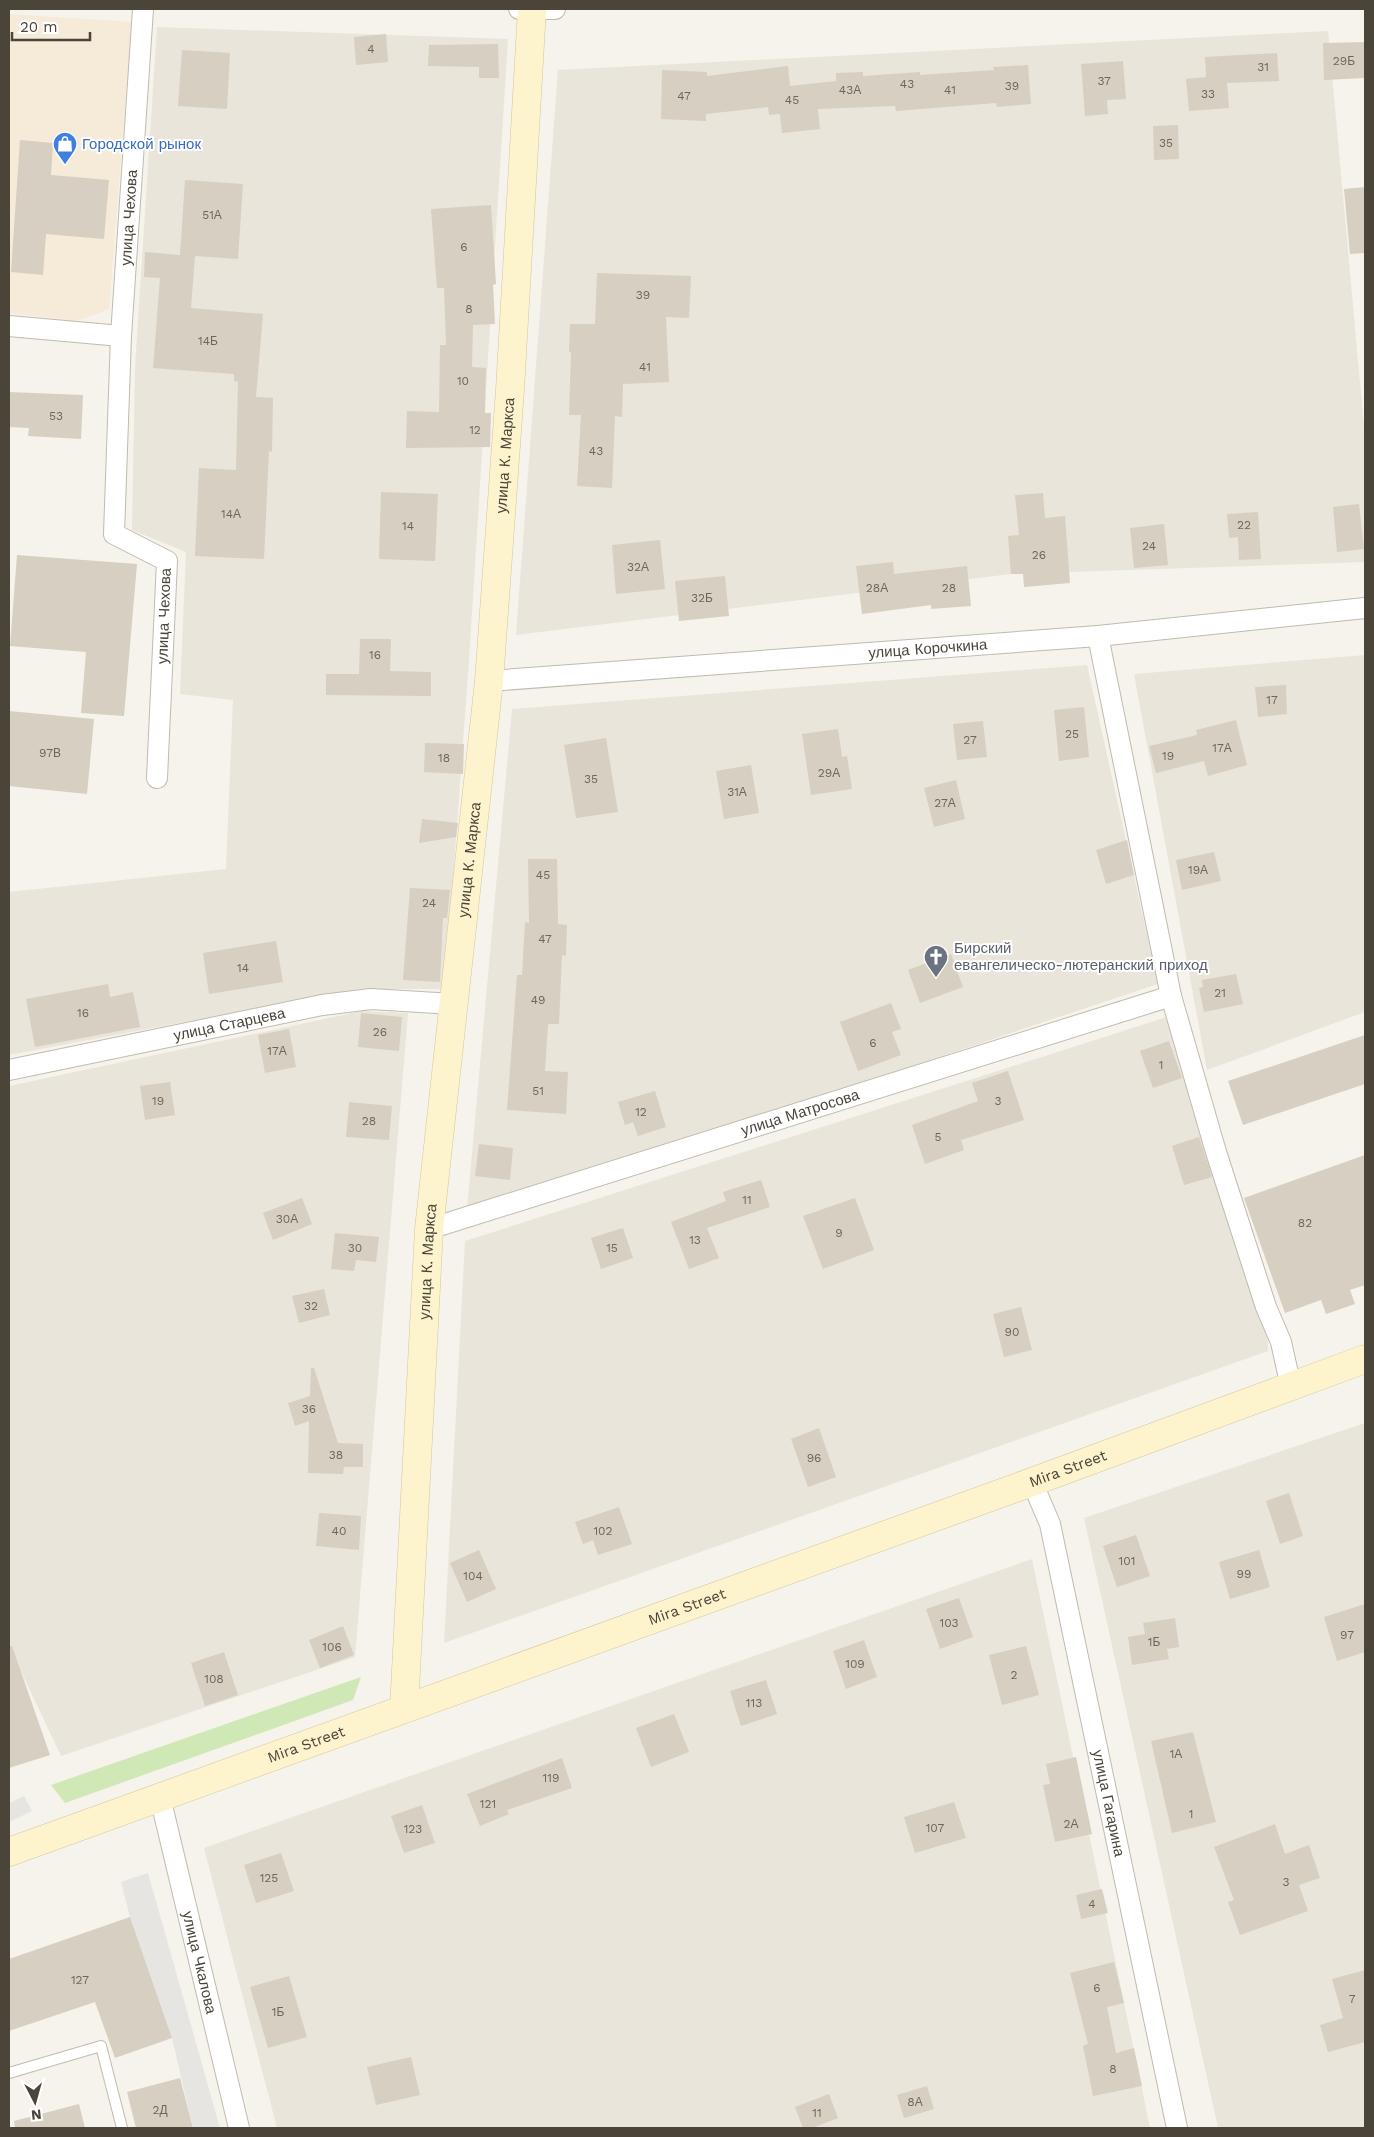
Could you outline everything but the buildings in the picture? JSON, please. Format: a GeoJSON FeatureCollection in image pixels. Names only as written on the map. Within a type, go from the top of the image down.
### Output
{"type":"FeatureCollection","features":[{"type":"Feature","properties":{"kind":"main road","name":"улица К. Маркса"},"geometry":{"type":"LineString","coordinates":[[404,1709],[429,1229],[489,681],[510,390],[532,9]]}},
{"type":"Feature","properties":{"kind":"main road","name":"Mira Street"},"geometry":{"type":"LineString","coordinates":[[9,1852],[1032,1482],[1365,1358]]}},
{"type":"Feature","properties":{"kind":"street","name":"улица Чехова"},"geometry":{"type":"LineString","coordinates":[[143,9],[121,336],[114,534],[167,561],[157,778]]}},
{"type":"Feature","properties":{"kind":"street"},"geometry":{"type":"LineString","coordinates":[[519,9],[555,9]]}},
{"type":"Feature","properties":{"kind":"street"},"geometry":{"type":"LineString","coordinates":[[9,326],[121,336]]}},
{"type":"Feature","properties":{"kind":"street","name":"улица Корочкина"},"geometry":{"type":"LineString","coordinates":[[489,681],[1098,636],[1365,608]]}},
{"type":"Feature","properties":{"kind":"street"},"geometry":{"type":"LineString","coordinates":[[1098,636],[1171,996],[1216,1152],[1266,1307],[1281,1342],[1291,1387]]}},
{"type":"Feature","properties":{"kind":"street","name":"улица Матросова"},"geometry":{"type":"LineString","coordinates":[[429,1229],[1171,996]]}},
{"type":"Feature","properties":{"kind":"street","name":"улица Старцева"},"geometry":{"type":"LineString","coordinates":[[9,1070],[322,1005],[371,999],[453,1004]]}},
{"type":"Feature","properties":{"kind":"street","name":"улица Гагарина"},"geometry":{"type":"LineString","coordinates":[[1032,1482],[1050,1524],[1177,2128]]}},
{"type":"Feature","properties":{"kind":"street","name":"улица Чкалова"},"geometry":{"type":"LineString","coordinates":[[160,1797],[239,2128]]}},
{"type":"Feature","properties":{"kind":"lane"},"geometry":{"type":"LineString","coordinates":[[9,2073],[101,2046],[122,2128]]}},
{"type":"Feature","properties":{"kind":"shaded area","name":"Городской рынок"},"geometry":{"type":"Polygon","coordinates":[[[9,14],[132,22],[109,309],[77,321],[9,313],[9,14]]]}},
{"type":"Feature","properties":{"kind":"shaded area"},"geometry":{"type":"Polygon","coordinates":[[[157,27],[508,39],[469,660],[445,989],[360,989],[9,1055],[9,892],[226,869],[233,700],[180,694],[186,552],[132,530],[135,367],[157,27]]]}},
{"type":"Feature","properties":{"kind":"shaded area"},"geometry":{"type":"Polygon","coordinates":[[[1328,31],[1365,438],[1365,562],[1011,574],[516,635],[558,70],[1328,31]]]}},
{"type":"Feature","properties":{"kind":"shaded area"},"geometry":{"type":"Polygon","coordinates":[[[1365,655],[1365,1012],[1207,1070],[1134,674],[1365,655]]]}},
{"type":"Feature","properties":{"kind":"shaded area"},"geometry":{"type":"Polygon","coordinates":[[[1087,665],[1158,984],[504,1202],[467,1209],[512,709],[1087,665]]]}},
{"type":"Feature","properties":{"kind":"shaded area"},"geometry":{"type":"Polygon","coordinates":[[[362,1011],[408,1013],[355,1657],[61,1756],[9,1648],[9,1086],[362,1011]]]}},
{"type":"Feature","properties":{"kind":"shaded area"},"geometry":{"type":"Polygon","coordinates":[[[1170,1016],[1266,1307],[1268,1351],[444,1643],[465,1241],[1170,1016]]]}},
{"type":"Feature","properties":{"kind":"shaded area"},"geometry":{"type":"Polygon","coordinates":[[[1365,1423],[1365,2128],[1218,2128],[1084,1518],[1365,1423]]]}},
{"type":"Feature","properties":{"kind":"shaded area"},"geometry":{"type":"Polygon","coordinates":[[[1032,1559],[1150,2128],[277,2128],[204,1848],[1032,1559]]]}},
{"type":"Feature","properties":{"kind":"shaded area"},"geometry":{"type":"Polygon","coordinates":[[[24,1796],[32,1811],[9,1822],[9,1803],[24,1796]]]}},
{"type":"Feature","properties":{"kind":"shaded area"},"geometry":{"type":"Polygon","coordinates":[[[148,1873],[220,2128],[193,2128],[172,2038],[130,1917],[121,1882],[148,1873]]]}},
{"type":"Feature","properties":{"kind":"green space"},"geometry":{"type":"Polygon","coordinates":[[[361,1677],[353,1700],[65,1803],[51,1785],[361,1677]]]}},
{"type":"Feature","properties":{"kind":"place","name":"Городской рынок"},"geometry":{"type":"Point","coordinates":[65,165]}},
{"type":"Feature","properties":{"kind":"place","name":"Бирский евангелическо-лютеранский приход"},"geometry":{"type":"Point","coordinates":[936,978]}}]}
